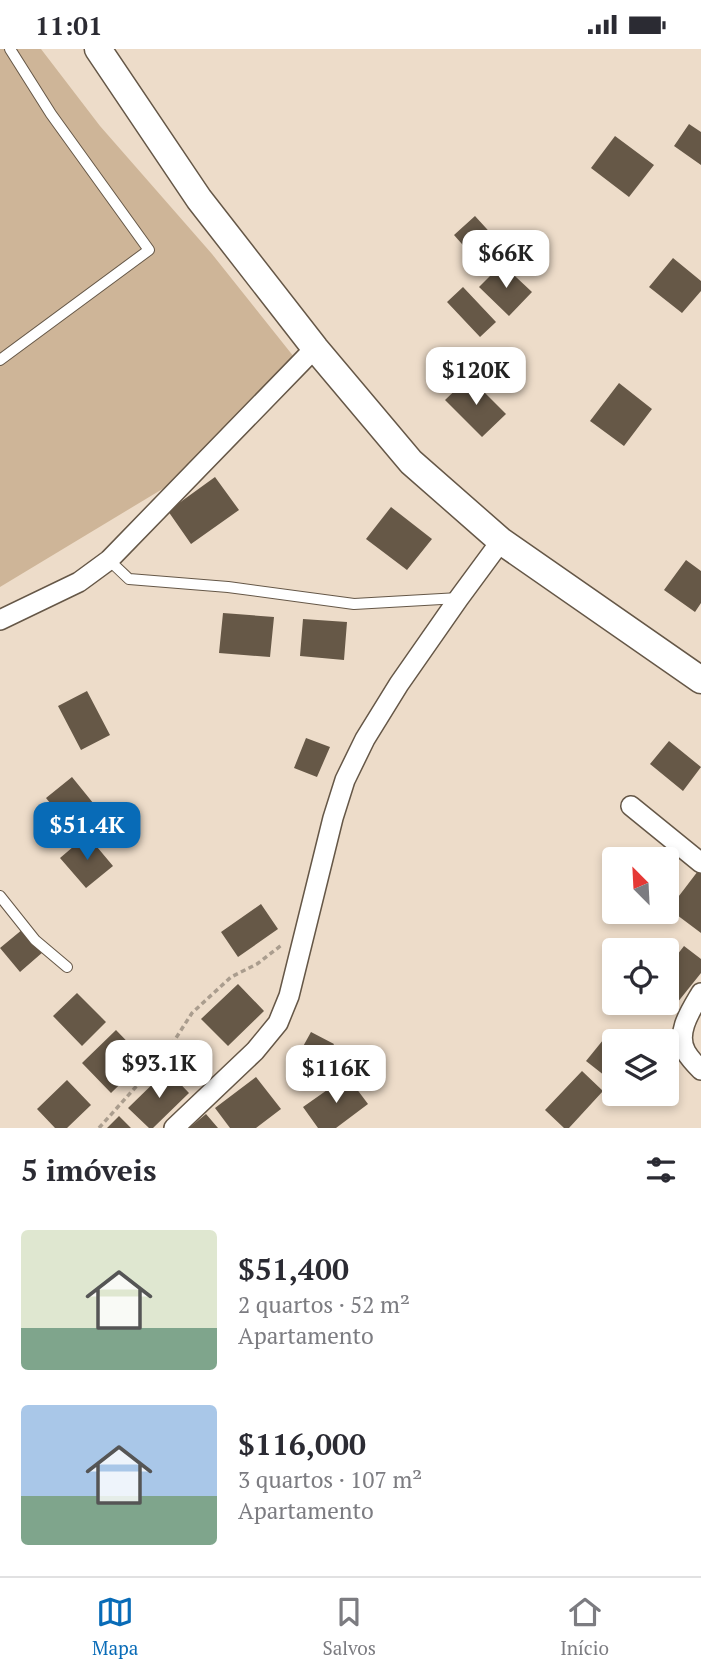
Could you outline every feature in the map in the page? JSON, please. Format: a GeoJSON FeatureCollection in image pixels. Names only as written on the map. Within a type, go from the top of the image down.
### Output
{"type":"FeatureCollection","features":[{"type":"Feature","properties":{"kind":"street"},"geometry":{"type":"LineString","coordinates":[[98,49],[199,198],[314,348],[411,462],[500,541],[701,680]]}},
{"type":"Feature","properties":{"kind":"street"},"geometry":{"type":"LineString","coordinates":[[0,620],[79,582],[109,559],[314,348]]}},
{"type":"Feature","properties":{"kind":"street"},"geometry":{"type":"LineString","coordinates":[[174,1128],[256,1051],[278,1023],[289,996],[304,928],[345,780],[378,717],[500,541]]}},
{"type":"Feature","properties":{"kind":"street"},"geometry":{"type":"LineString","coordinates":[[631,806],[701,863]]}},
{"type":"Feature","properties":{"kind":"street"},"geometry":{"type":"LineString","coordinates":[[701,993],[691,1009],[682,1034],[686,1053],[701,1070]]}},
{"type":"Feature","properties":{"kind":"lane"},"geometry":{"type":"LineString","coordinates":[[0,360],[149,250],[51,114],[10,49]]}},
{"type":"Feature","properties":{"kind":"lane"},"geometry":{"type":"LineString","coordinates":[[109,559],[129,579],[228,587],[354,604],[459,598]]}},
{"type":"Feature","properties":{"kind":"lane"},"geometry":{"type":"LineString","coordinates":[[0,896],[34,940],[67,967]]}},
{"type":"Feature","properties":{"kind":"path"},"geometry":{"type":"LineString","coordinates":[[99,1128],[167,1052],[192,1013],[232,977],[257,964],[304,928]]}},
{"type":"Feature","properties":{"kind":"shaded area"},"geometry":{"type":"Polygon","coordinates":[[[0,49],[41,49],[100,126],[212,254],[294,357],[179,479],[0,587],[0,49]]]}},
{"type":"Feature","properties":{"kind":"building"},"geometry":{"type":"Polygon","coordinates":[[[689,124],[701,132],[701,165],[674,146],[689,124]]]}},
{"type":"Feature","properties":{"kind":"building"},"geometry":{"type":"Polygon","coordinates":[[[615,136],[654,165],[629,197],[591,168],[615,136]]]}},
{"type":"Feature","properties":{"kind":"building"},"geometry":{"type":"Polygon","coordinates":[[[475,216],[506,250],[484,269],[454,235],[475,216]]]}},
{"type":"Feature","properties":{"kind":"building"},"geometry":{"type":"Polygon","coordinates":[[[673,258],[701,281],[701,291],[682,313],[649,287],[673,258]]]}},
{"type":"Feature","properties":{"kind":"building"},"geometry":{"type":"Polygon","coordinates":[[[502,264],[532,292],[509,316],[479,287],[502,264]]]}},
{"type":"Feature","properties":{"kind":"building"},"geometry":{"type":"Polygon","coordinates":[[[463,287],[496,322],[480,337],[447,302],[463,287]]]}},
{"type":"Feature","properties":{"kind":"building"},"geometry":{"type":"Polygon","coordinates":[[[469,377],[506,414],[482,437],[445,400],[469,377]]]}},
{"type":"Feature","properties":{"kind":"building"},"geometry":{"type":"Polygon","coordinates":[[[619,383],[652,409],[624,446],[590,421],[619,383]]]}},
{"type":"Feature","properties":{"kind":"building"},"geometry":{"type":"Polygon","coordinates":[[[215,477],[239,510],[191,544],[168,511],[215,477]]]}},
{"type":"Feature","properties":{"kind":"building"},"geometry":{"type":"Polygon","coordinates":[[[391,507],[432,539],[407,570],[366,539],[391,507]]]}},
{"type":"Feature","properties":{"kind":"building"},"geometry":{"type":"Polygon","coordinates":[[[686,560],[701,571],[701,603],[695,612],[664,590],[686,560]]]}},
{"type":"Feature","properties":{"kind":"building"},"geometry":{"type":"Polygon","coordinates":[[[223,613],[274,617],[270,657],[219,653],[223,613]]]}},
{"type":"Feature","properties":{"kind":"building"},"geometry":{"type":"Polygon","coordinates":[[[303,619],[347,622],[344,660],[300,656],[303,619]]]}},
{"type":"Feature","properties":{"kind":"building"},"geometry":{"type":"Polygon","coordinates":[[[87,691],[110,735],[81,750],[58,706],[87,691]]]}},
{"type":"Feature","properties":{"kind":"building"},"geometry":{"type":"Polygon","coordinates":[[[306,738],[330,747],[317,777],[294,768],[306,738]]]}},
{"type":"Feature","properties":{"kind":"building"},"geometry":{"type":"Polygon","coordinates":[[[669,741],[701,767],[683,791],[650,764],[669,741]]]}},
{"type":"Feature","properties":{"kind":"building"},"geometry":{"type":"Polygon","coordinates":[[[72,777],[102,814],[76,835],[46,798],[72,777]]]}},
{"type":"Feature","properties":{"kind":"building"},"geometry":{"type":"Polygon","coordinates":[[[87,835],[113,866],[86,888],[60,858],[87,835]]]}},
{"type":"Feature","properties":{"kind":"building"},"geometry":{"type":"Polygon","coordinates":[[[698,871],[701,873],[701,933],[679,916],[679,896],[698,871]]]}},
{"type":"Feature","properties":{"kind":"building"},"geometry":{"type":"Polygon","coordinates":[[[261,904],[278,929],[238,957],[221,932],[261,904]]]}},
{"type":"Feature","properties":{"kind":"building"},"geometry":{"type":"Polygon","coordinates":[[[23,929],[43,952],[20,972],[0,948],[23,929]]]}},
{"type":"Feature","properties":{"kind":"building"},"geometry":{"type":"Polygon","coordinates":[[[684,946],[701,959],[701,973],[679,1000],[679,952],[684,946]]]}},
{"type":"Feature","properties":{"kind":"building"},"geometry":{"type":"Polygon","coordinates":[[[238,984],[264,1011],[228,1046],[201,1019],[238,984]]]}},
{"type":"Feature","properties":{"kind":"building"},"geometry":{"type":"Polygon","coordinates":[[[77,993],[106,1022],[82,1046],[53,1016],[77,993]]]}},
{"type":"Feature","properties":{"kind":"building"},"geometry":{"type":"Polygon","coordinates":[[[116,1030],[145,1060],[111,1093],[82,1063],[116,1030]]]}},
{"type":"Feature","properties":{"kind":"building"},"geometry":{"type":"Polygon","coordinates":[[[311,1032],[334,1044],[319,1074],[295,1061],[311,1032]]]}},
{"type":"Feature","properties":{"kind":"building"},"geometry":{"type":"Polygon","coordinates":[[[602,1041],[602,1074],[586,1061],[602,1041]]]}},
{"type":"Feature","properties":{"kind":"building"},"geometry":{"type":"Polygon","coordinates":[[[167,1070],[189,1093],[153,1128],[149,1128],[128,1108],[167,1070]]]}},
{"type":"Feature","properties":{"kind":"building"},"geometry":{"type":"Polygon","coordinates":[[[582,1071],[602,1090],[569,1128],[564,1128],[545,1110],[582,1071]]]}},
{"type":"Feature","properties":{"kind":"building"},"geometry":{"type":"Polygon","coordinates":[[[347,1076],[368,1104],[336,1128],[318,1128],[303,1107],[347,1076]]]}},
{"type":"Feature","properties":{"kind":"building"},"geometry":{"type":"Polygon","coordinates":[[[256,1077],[281,1109],[256,1128],[230,1128],[215,1108],[256,1077]]]}},
{"type":"Feature","properties":{"kind":"building"},"geometry":{"type":"Polygon","coordinates":[[[67,1080],[91,1105],[67,1128],[55,1128],[37,1109],[67,1080]]]}},
{"type":"Feature","properties":{"kind":"building"},"geometry":{"type":"Polygon","coordinates":[[[206,1114],[218,1128],[189,1128],[206,1114]]]}},
{"type":"Feature","properties":{"kind":"building"},"geometry":{"type":"Polygon","coordinates":[[[119,1116],[131,1128],[107,1128],[119,1116]]]}}]}
